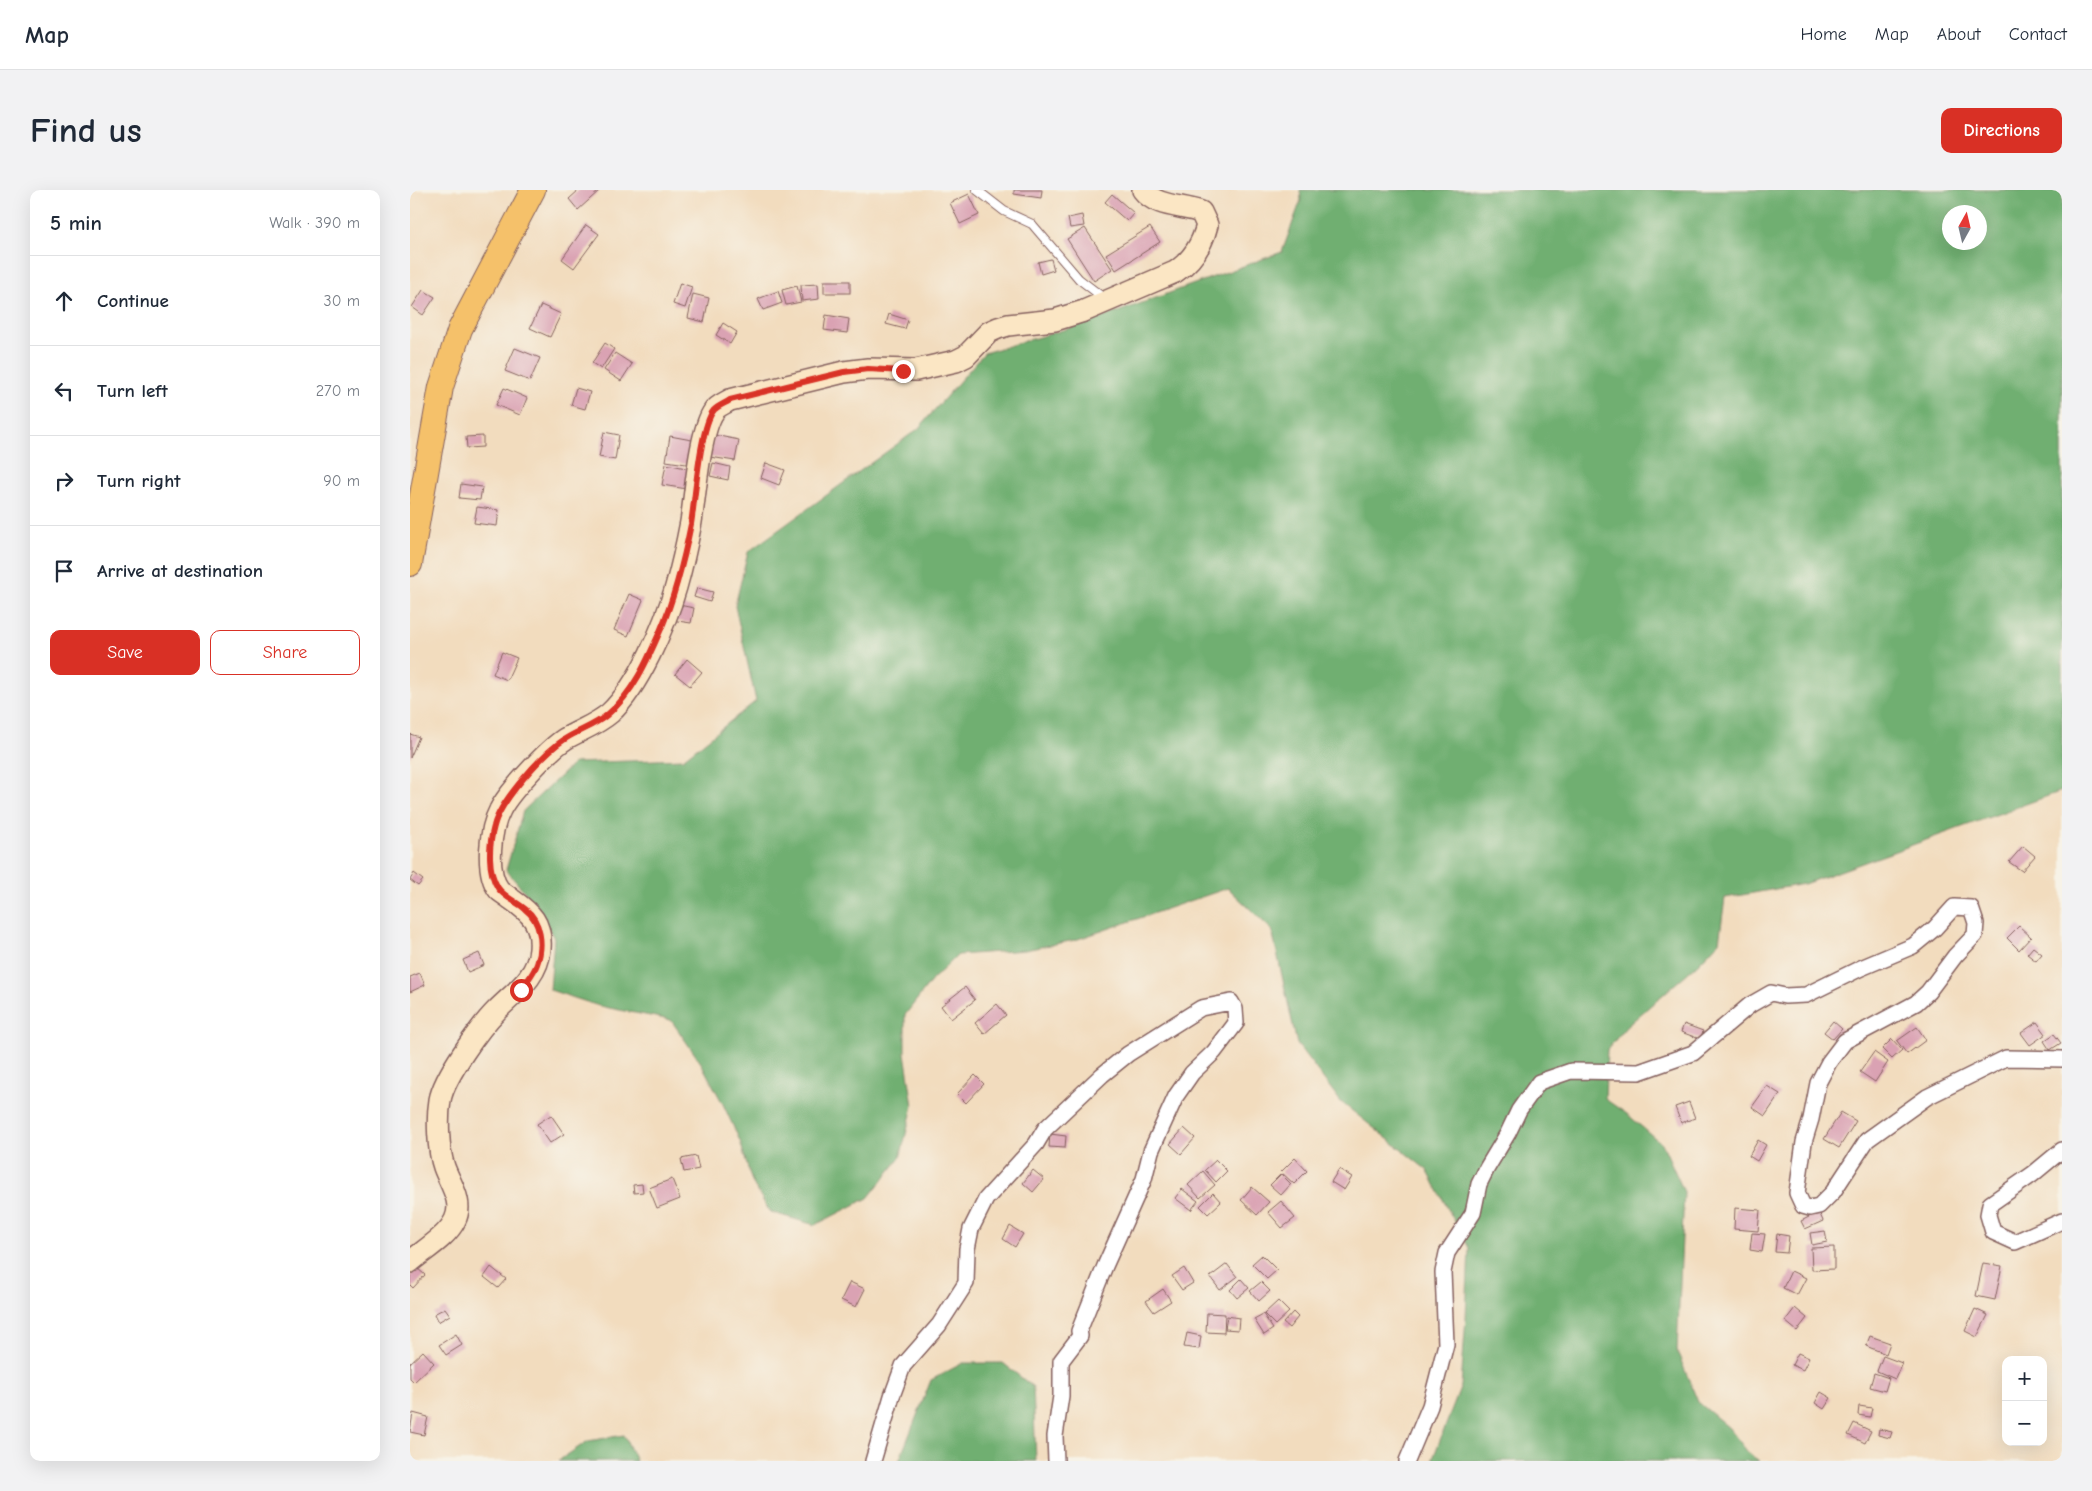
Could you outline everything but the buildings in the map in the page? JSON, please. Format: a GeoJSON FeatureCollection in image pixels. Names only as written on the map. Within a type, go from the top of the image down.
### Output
{"type":"FeatureCollection","features":[{"type":"Feature","properties":{"kind":"main road"},"geometry":{"type":"LineString","coordinates":[[410,564],[441,387],[460,329],[533,190]]}},
{"type":"Feature","properties":{"kind":"main road"},"geometry":{"type":"LineString","coordinates":[[410,1262],[447,1231],[456,1219],[458,1204],[455,1191],[444,1166],[439,1132],[440,1098],[448,1079],[469,1044],[496,1010],[521,990],[537,965],[540,949],[539,927],[527,910],[499,890],[492,876],[490,855],[494,826],[500,810],[508,798],[549,751],[565,739],[608,715],[621,702],[639,674],[661,629],[676,587],[691,524],[707,426],[714,410],[730,400],[844,372],[868,369],[916,370],[956,361],[966,356],[989,332],[998,328],[1008,325],[1055,320],[1108,302],[1174,272],[1186,265],[1202,242],[1207,225],[1201,212],[1165,205],[1152,199],[1143,190]]}},
{"type":"Feature","properties":{"kind":"street"},"geometry":{"type":"LineString","coordinates":[[1407,1461],[1430,1406],[1446,1344],[1443,1272],[1447,1253],[1473,1213],[1479,1184],[1487,1168],[1519,1110],[1540,1082],[1571,1072],[1639,1072],[1693,1053],[1750,1005],[1771,993],[1785,996],[1806,995],[1860,968],[1913,946],[1935,928],[1954,907],[1971,908],[1976,923],[1975,935],[1955,956],[1943,975],[1916,1003],[1845,1041],[1829,1062],[1818,1083],[1811,1119],[1804,1142],[1797,1193],[1803,1206],[1810,1208],[1819,1206],[1833,1192],[1867,1140],[1927,1097],[2006,1058],[2062,1059]]}},
{"type":"Feature","properties":{"kind":"street"},"geometry":{"type":"LineString","coordinates":[[873,1461],[903,1366],[939,1325],[966,1283],[967,1249],[971,1229],[986,1199],[1036,1144],[1045,1130],[1102,1075],[1128,1054],[1201,1008],[1231,1002],[1235,1010],[1236,1023],[1214,1052],[1192,1073],[1176,1096],[1152,1151],[1144,1179],[1105,1266],[1080,1331],[1080,1336],[1060,1361],[1061,1396],[1055,1436],[1056,1461]]}},
{"type":"Feature","properties":{"kind":"street"},"geometry":{"type":"LineString","coordinates":[[2062,1150],[2033,1174],[1990,1204],[1988,1215],[1993,1232],[2015,1242],[2062,1222]]}},
{"type":"Feature","properties":{"kind":"lane"},"geometry":{"type":"LineString","coordinates":[[978,190],[1004,211],[1032,224],[1079,279],[1108,302]]}},
{"type":"Feature","properties":{"kind":"green space"},"geometry":{"type":"Polygon","coordinates":[[[1300,190],[2062,190],[2062,791],[1804,884],[1725,898],[1719,942],[1698,964],[1626,1027],[1607,1050],[1605,1099],[1627,1114],[1663,1145],[1684,1192],[1677,1351],[1698,1402],[1729,1428],[1750,1455],[1760,1461],[1432,1461],[1461,1386],[1469,1248],[1427,1170],[1341,1102],[1297,1044],[1272,930],[1228,888],[1075,940],[1025,950],[958,955],[932,980],[905,1015],[905,1053],[913,1106],[900,1158],[868,1198],[815,1225],[770,1212],[752,1182],[740,1141],[723,1104],[701,1063],[671,1020],[599,1006],[550,990],[554,938],[533,902],[506,870],[523,811],[574,763],[683,759],[756,701],[735,606],[748,552],[918,429],[984,353],[1087,323],[1282,252],[1301,200],[1300,190]]]}},
{"type":"Feature","properties":{"kind":"green space"},"geometry":{"type":"Polygon","coordinates":[[[963,1363],[1003,1363],[1033,1387],[1036,1461],[899,1461],[931,1380],[963,1363]]]}},
{"type":"Feature","properties":{"kind":"green space"},"geometry":{"type":"Polygon","coordinates":[[[624,1435],[636,1461],[558,1461],[588,1441],[624,1435]]]}},
{"type":"Feature","properties":{"kind":"route"},"geometry":{"type":"LineString","coordinates":[[521,990],[537,965],[540,949],[539,927],[527,910],[499,890],[492,876],[490,855],[494,826],[500,810],[508,798],[549,751],[565,739],[608,715],[621,702],[639,674],[661,629],[676,587],[691,524],[700,458],[707,426],[714,410],[730,400],[844,372],[868,369],[903,371]]}}]}
